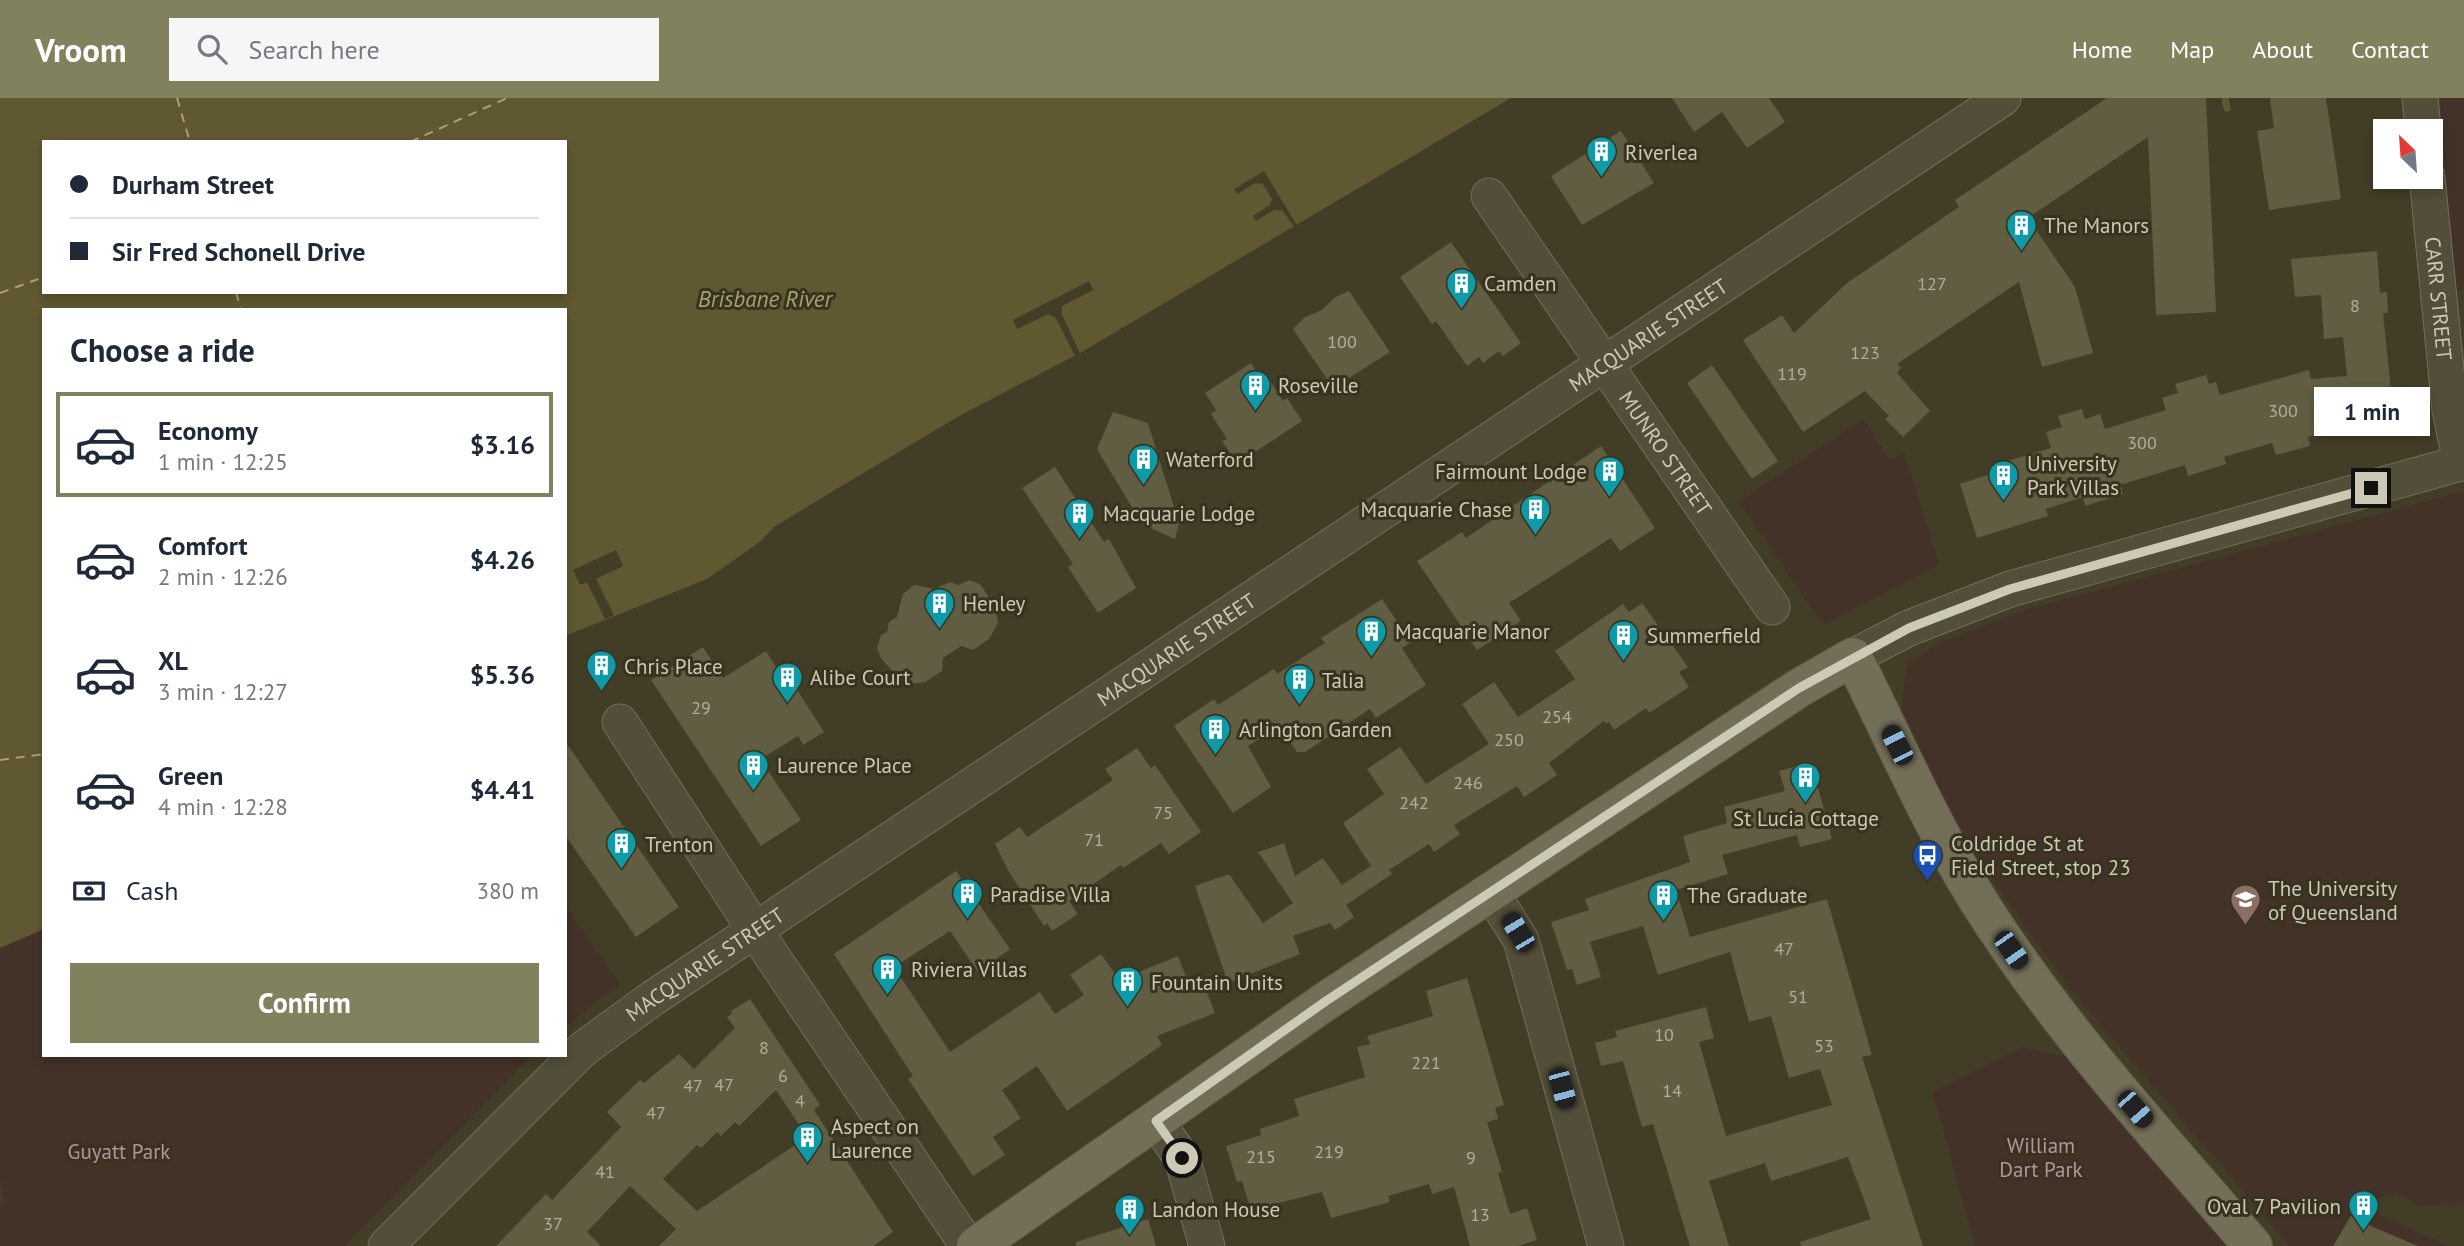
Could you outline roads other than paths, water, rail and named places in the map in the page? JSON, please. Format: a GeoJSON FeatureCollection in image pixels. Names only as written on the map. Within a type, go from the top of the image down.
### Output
{"type":"FeatureCollection","features":[{"type":"Feature","properties":{"kind":"main road"},"geometry":{"type":"LineString","coordinates":[[976,1246],[1326,1001],[1799,688],[1853,657],[1956,863],[1999,932],[2085,1051],[2253,1246]]}},
{"type":"Feature","properties":{"kind":"street","name":"MACQUARIE STREET"},"geometry":{"type":"LineString","coordinates":[[386,1246],[583,1049],[755,930],[2003,98]]}},
{"type":"Feature","properties":{"kind":"street"},"geometry":{"type":"LineString","coordinates":[[2420,98],[2422,119]]}},
{"type":"Feature","properties":{"kind":"street","name":"CARR STREET"},"geometry":{"type":"LineString","coordinates":[[2428,189],[2449,410],[2463,463]]}},
{"type":"Feature","properties":{"kind":"street","name":"MUNRO STREET"},"geometry":{"type":"LineString","coordinates":[[1489,196],[1772,607]]}},
{"type":"Feature","properties":{"kind":"street"},"geometry":{"type":"LineString","coordinates":[[1853,657],[1909,628],[2010,589],[2463,463]]}},
{"type":"Feature","properties":{"kind":"street"},"geometry":{"type":"LineString","coordinates":[[620,722],[755,930],[968,1246]]}},
{"type":"Feature","properties":{"kind":"street"},"geometry":{"type":"LineString","coordinates":[[1491,892],[1521,940],[1606,1246]]}},
{"type":"Feature","properties":{"kind":"street"},"geometry":{"type":"LineString","coordinates":[[1156,1121],[1182,1158],[1207,1246]]}},
{"type":"Feature","properties":{"kind":"water","name":"Brisbane River"},"geometry":{"type":"Polygon","coordinates":[[[0,98],[1511,98],[1080,353],[961,415],[820,499],[774,527],[761,541],[707,579],[567,635],[567,308],[42,308],[42,930],[0,948],[0,98]]]}},
{"type":"Feature","properties":{"kind":"waterway"},"geometry":{"type":"LineString","coordinates":[[2225,98],[2227,108]]}},
{"type":"Feature","properties":{"kind":"place","name":"Riverlea"},"geometry":{"type":"Point","coordinates":[1602,179]}},
{"type":"Feature","properties":{"kind":"place","name":"The Manors"},"geometry":{"type":"Point","coordinates":[2021,252]}},
{"type":"Feature","properties":{"kind":"place","name":"Camden"},"geometry":{"type":"Point","coordinates":[1461,310]}},
{"type":"Feature","properties":{"kind":"place","name":"Roseville"},"geometry":{"type":"Point","coordinates":[1255,412]}},
{"type":"Feature","properties":{"kind":"place","name":"Waterford"},"geometry":{"type":"Point","coordinates":[1143,486]}},
{"type":"Feature","properties":{"kind":"place","name":"Fairmount Lodge"},"geometry":{"type":"Point","coordinates":[1610,498]}},
{"type":"Feature","properties":{"kind":"place","name":"University Park Villas"},"geometry":{"type":"Point","coordinates":[2004,502]}},
{"type":"Feature","properties":{"kind":"place","name":"Macquarie Chase"},"geometry":{"type":"Point","coordinates":[1535,536]}},
{"type":"Feature","properties":{"kind":"place","name":"Macquarie Lodge"},"geometry":{"type":"Point","coordinates":[1080,540]}},
{"type":"Feature","properties":{"kind":"place","name":"Henley"},"geometry":{"type":"Point","coordinates":[940,630]}},
{"type":"Feature","properties":{"kind":"place","name":"Macquarie Manor"},"geometry":{"type":"Point","coordinates":[1372,658]}},
{"type":"Feature","properties":{"kind":"place","name":"Summerfield"},"geometry":{"type":"Point","coordinates":[1624,662]}},
{"type":"Feature","properties":{"kind":"place","name":"Chris Place"},"geometry":{"type":"Point","coordinates":[601,693]}},
{"type":"Feature","properties":{"kind":"place","name":"Alibe Court"},"geometry":{"type":"Point","coordinates":[787,704]}},
{"type":"Feature","properties":{"kind":"place","name":"Talia"},"geometry":{"type":"Point","coordinates":[1299,707]}},
{"type":"Feature","properties":{"kind":"place","name":"Arlington Garden"},"geometry":{"type":"Point","coordinates":[1216,756]}},
{"type":"Feature","properties":{"kind":"place","name":"Laurence Place"},"geometry":{"type":"Point","coordinates":[754,792]}},
{"type":"Feature","properties":{"kind":"place","name":"St Lucia Cottage"},"geometry":{"type":"Point","coordinates":[1806,805]}},
{"type":"Feature","properties":{"kind":"place","name":"Trenton"},"geometry":{"type":"Point","coordinates":[622,871]}},
{"type":"Feature","properties":{"kind":"place","name":"Coldridge St at Field Street, stop 23"},"geometry":{"type":"Point","coordinates":[1928,882]}},
{"type":"Feature","properties":{"kind":"place","name":"Paradise Villa"},"geometry":{"type":"Point","coordinates":[967,921]}},
{"type":"Feature","properties":{"kind":"place","name":"The Graduate"},"geometry":{"type":"Point","coordinates":[1664,922]}},
{"type":"Feature","properties":{"kind":"place","name":"The University of Queensland"},"geometry":{"type":"Point","coordinates":[2245,927]}},
{"type":"Feature","properties":{"kind":"place","name":"Riviera Villas"},"geometry":{"type":"Point","coordinates":[888,996]}},
{"type":"Feature","properties":{"kind":"place","name":"Fountain Units"},"geometry":{"type":"Point","coordinates":[1128,1009]}},
{"type":"Feature","properties":{"kind":"place","name":"Aspect on Laurence"},"geometry":{"type":"Point","coordinates":[808,1165]}},
{"type":"Feature","properties":{"kind":"place","name":"Oval 7 Pavilion"},"geometry":{"type":"Point","coordinates":[2364,1233]}},
{"type":"Feature","properties":{"kind":"place","name":"Landon House"},"geometry":{"type":"Point","coordinates":[1129,1236]}},
{"type":"Feature","properties":{"kind":"park label","name":"Guyatt Park"},"geometry":{"type":"Point","coordinates":[119,1151]}},
{"type":"Feature","properties":{"kind":"park label","name":"William Dart Park"},"geometry":{"type":"Point","coordinates":[2041,1157]}}]}
